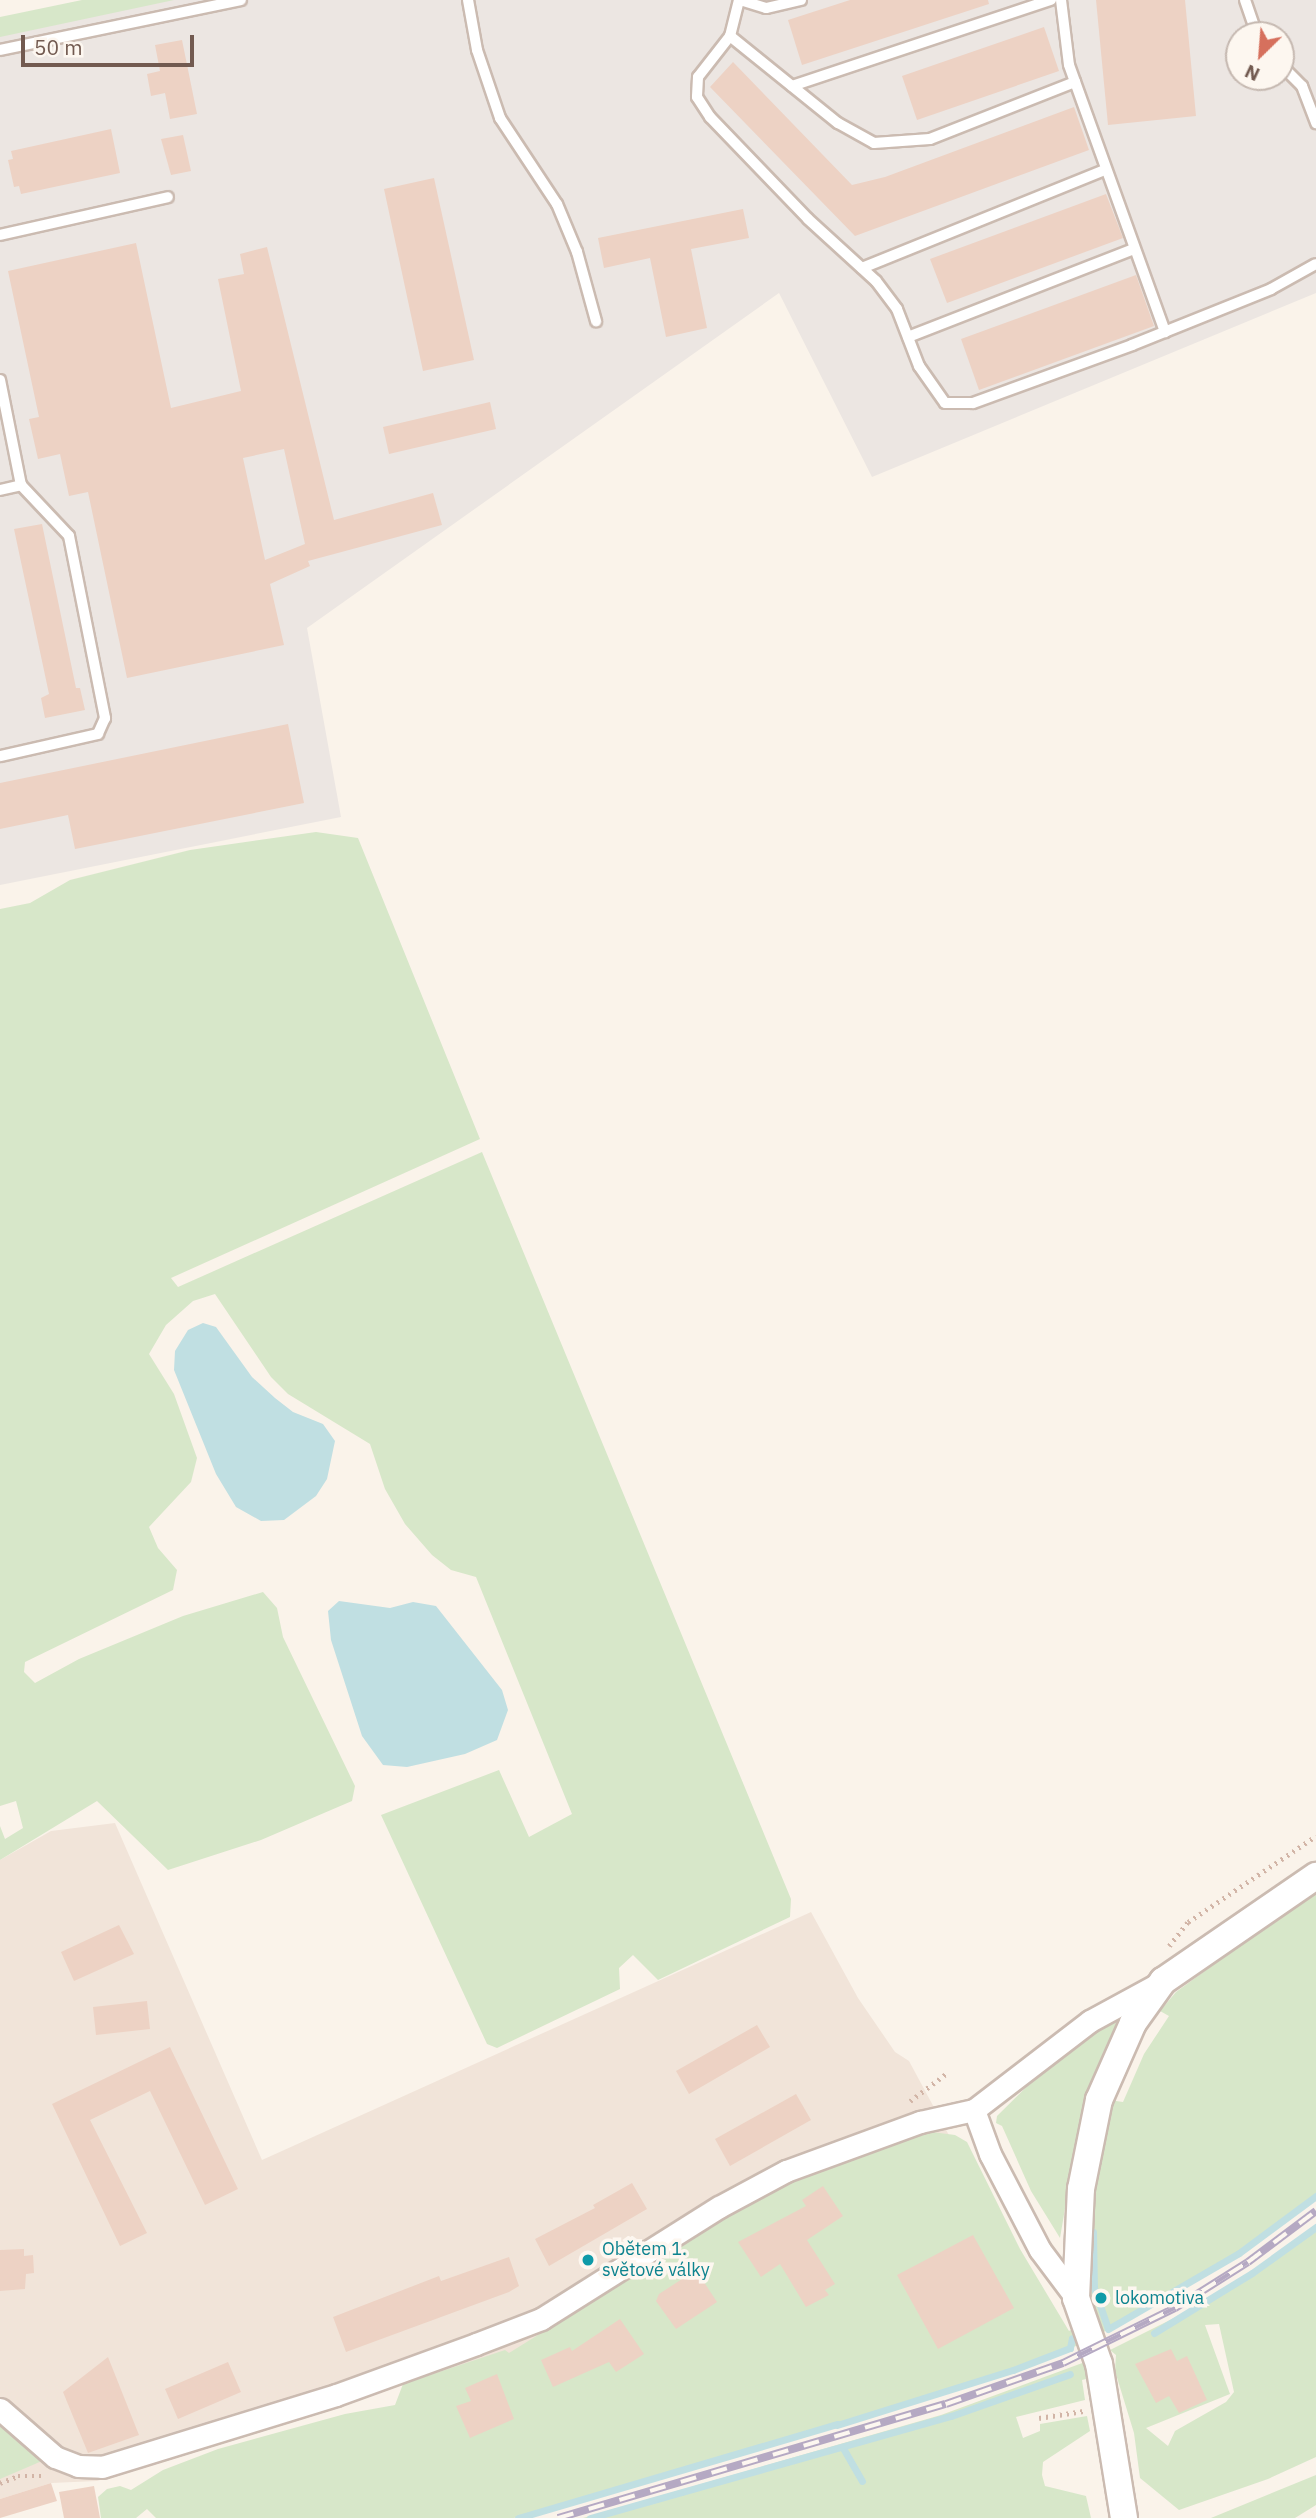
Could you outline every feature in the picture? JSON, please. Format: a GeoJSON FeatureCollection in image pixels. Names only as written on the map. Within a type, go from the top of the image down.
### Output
{"type":"FeatureCollection","features":[{"type":"Feature","properties":{"kind":"street"},"geometry":{"type":"LineString","coordinates":[[0,2409],[55,2457],[78,2466],[102,2467],[336,2395],[541,2319],[719,2207],[786,2171],[920,2122],[974,2110],[1090,2021],[1163,1981],[1316,1876]]}},
{"type":"Feature","properties":{"kind":"street"},"geometry":{"type":"LineString","coordinates":[[1076,2298],[1081,2189],[1099,2100],[1133,2023],[1163,1981]]}},
{"type":"Feature","properties":{"kind":"street"},"geometry":{"type":"LineString","coordinates":[[974,2110],[990,2154],[1040,2250],[1076,2298],[1095,2349],[1124,2518]]}},
{"type":"Feature","properties":{"kind":"lane"},"geometry":{"type":"LineString","coordinates":[[0,50],[241,0]]}},
{"type":"Feature","properties":{"kind":"lane"},"geometry":{"type":"LineString","coordinates":[[468,0],[477,50],[500,118],[557,204],[577,252],[596,321]]}},
{"type":"Feature","properties":{"kind":"lane"},"geometry":{"type":"LineString","coordinates":[[801,0],[766,8],[739,0],[730,36],[698,77],[696,97],[710,117],[808,219],[862,268],[897,309],[919,366],[945,403],[973,404],[1271,289],[1316,264]]}},
{"type":"Feature","properties":{"kind":"lane"},"geometry":{"type":"LineString","coordinates":[[792,86],[1051,0]]}},
{"type":"Feature","properties":{"kind":"lane"},"geometry":{"type":"LineString","coordinates":[[1061,0],[1075,82],[1165,332]]}},
{"type":"Feature","properties":{"kind":"lane"},"geometry":{"type":"LineString","coordinates":[[1245,0],[1252,21]]}},
{"type":"Feature","properties":{"kind":"lane"},"geometry":{"type":"LineString","coordinates":[[730,36],[838,123],[874,143],[930,139],[1075,82]]}},
{"type":"Feature","properties":{"kind":"lane"},"geometry":{"type":"LineString","coordinates":[[1295,79],[1302,86],[1316,123]]}},
{"type":"Feature","properties":{"kind":"lane"},"geometry":{"type":"LineString","coordinates":[[862,268],[1105,170]]}},
{"type":"Feature","properties":{"kind":"lane"},"geometry":{"type":"LineString","coordinates":[[0,235],[169,197]]}},
{"type":"Feature","properties":{"kind":"lane"},"geometry":{"type":"LineString","coordinates":[[908,337],[1134,249]]}},
{"type":"Feature","properties":{"kind":"lane"},"geometry":{"type":"LineString","coordinates":[[0,380],[21,485],[69,536],[105,718],[98,734],[0,755]]}},
{"type":"Feature","properties":{"kind":"lane"},"geometry":{"type":"LineString","coordinates":[[0,490],[21,485]]}},
{"type":"Feature","properties":{"kind":"path"},"geometry":{"type":"LineString","coordinates":[[1166,1949],[1188,1922],[1316,1836]]}},
{"type":"Feature","properties":{"kind":"path"},"geometry":{"type":"LineString","coordinates":[[1039,2418],[1106,2407]]}},
{"type":"Feature","properties":{"kind":"path"},"geometry":{"type":"LineString","coordinates":[[0,2483],[18,2476],[52,2476]]}},
{"type":"Feature","properties":{"kind":"shaded area"},"geometry":{"type":"Polygon","coordinates":[[[129,0],[1316,0],[1316,293],[872,477],[779,293],[307,628],[341,817],[0,885],[0,26],[129,0]]]}},
{"type":"Feature","properties":{"kind":"shaded area"},"geometry":{"type":"Polygon","coordinates":[[[115,1823],[262,2160],[811,1912],[858,1998],[895,2052],[909,2061],[1057,2336],[426,2377],[97,2481],[51,2483],[0,2499],[0,1860],[51,1831],[115,1823]]]}},
{"type":"Feature","properties":{"kind":"green space"},"geometry":{"type":"Polygon","coordinates":[[[82,0],[174,0],[0,37],[0,17],[82,0]]]}},
{"type":"Feature","properties":{"kind":"green space"},"geometry":{"type":"Polygon","coordinates":[[[316,832],[358,838],[480,1139],[171,1278],[178,1287],[482,1152],[791,1899],[790,1917],[658,1980],[633,1955],[619,1968],[620,1989],[497,2048],[487,2044],[381,1815],[499,1770],[529,1837],[572,1814],[476,1577],[451,1570],[432,1555],[405,1524],[385,1489],[370,1444],[288,1394],[271,1377],[215,1294],[193,1301],[166,1325],[149,1354],[174,1394],[197,1458],[191,1482],[149,1527],[158,1548],[177,1570],[173,1590],[25,1662],[24,1672],[35,1683],[79,1659],[183,1616],[263,1592],[277,1608],[283,1637],[355,1786],[352,1801],[261,1840],[168,1870],[97,1801],[0,1860],[0,1826],[5,1839],[23,1828],[16,1801],[0,1806],[0,909],[30,903],[70,880],[190,850],[316,832]]]}},
{"type":"Feature","properties":{"kind":"green space"},"geometry":{"type":"Polygon","coordinates":[[[1316,1890],[1316,2196],[1239,2253],[1102,2333],[1090,2293],[1087,2213],[1109,2100],[1123,2102],[1144,2054],[1169,2016],[1160,2011],[1176,1992],[1316,1890]]]}},
{"type":"Feature","properties":{"kind":"green space"},"geometry":{"type":"Polygon","coordinates":[[[1116,2016],[1123,2019],[1081,2115],[1060,2238],[1031,2191],[1002,2126],[996,2123],[997,2116],[1070,2044],[1116,2016]]]}},
{"type":"Feature","properties":{"kind":"green space"},"geometry":{"type":"Polygon","coordinates":[[[932,2132],[955,2135],[967,2142],[1020,2249],[1069,2331],[1076,2327],[1081,2341],[1076,2346],[960,2388],[514,2518],[156,2518],[147,2509],[136,2518],[101,2518],[98,2497],[107,2489],[120,2486],[131,2490],[163,2470],[218,2449],[345,2414],[395,2405],[403,2384],[505,2350],[509,2353],[786,2181],[932,2132]]]}},
{"type":"Feature","properties":{"kind":"green space"},"geometry":{"type":"Polygon","coordinates":[[[1316,2227],[1316,2457],[1268,2479],[1179,2510],[1140,2478],[1134,2433],[1115,2371],[1116,2355],[1110,2350],[1204,2303],[1316,2227]],[[1219,2324],[1205,2325],[1230,2394],[1146,2428],[1168,2446],[1175,2431],[1226,2402],[1234,2392],[1219,2324]]]}},
{"type":"Feature","properties":{"kind":"green space"},"geometry":{"type":"Polygon","coordinates":[[[1085,2362],[1090,2378],[1082,2380],[1085,2400],[1016,2417],[1023,2438],[1040,2431],[1040,2424],[1087,2416],[1090,2431],[1043,2462],[1042,2475],[1045,2486],[1086,2496],[1091,2518],[583,2518],[941,2415],[1085,2362]]]}},
{"type":"Feature","properties":{"kind":"green space"},"geometry":{"type":"Polygon","coordinates":[[[0,2425],[10,2431],[42,2461],[0,2479],[0,2425]]]}},
{"type":"Feature","properties":{"kind":"green space"},"geometry":{"type":"Polygon","coordinates":[[[1316,2475],[1316,2505],[1295,2518],[1211,2518],[1316,2475]]]}},
{"type":"Feature","properties":{"kind":"water"},"geometry":{"type":"Polygon","coordinates":[[[203,1323],[216,1327],[252,1377],[275,1398],[293,1412],[323,1424],[335,1441],[327,1479],[316,1496],[284,1520],[261,1521],[236,1507],[216,1474],[174,1370],[175,1351],[188,1330],[203,1323]]]}},
{"type":"Feature","properties":{"kind":"water"},"geometry":{"type":"Polygon","coordinates":[[[339,1601],[390,1608],[413,1602],[436,1606],[502,1690],[508,1710],[497,1740],[465,1754],[407,1767],[383,1765],[362,1736],[331,1640],[328,1611],[339,1601]]]}},
{"type":"Feature","properties":{"kind":"building"},"geometry":{"type":"Polygon","coordinates":[[[850,0],[988,0],[989,4],[802,65],[788,20],[850,0]]]}},
{"type":"Feature","properties":{"kind":"building"},"geometry":{"type":"Polygon","coordinates":[[[1096,0],[1185,0],[1196,116],[1108,125],[1096,0]]]}},
{"type":"Feature","properties":{"kind":"building"},"geometry":{"type":"Polygon","coordinates":[[[1044,27],[1059,71],[917,120],[902,76],[1044,27]]]}},
{"type":"Feature","properties":{"kind":"building"},"geometry":{"type":"Polygon","coordinates":[[[182,40],[197,114],[170,119],[165,93],[151,96],[147,74],[160,71],[155,45],[182,40]]]}},
{"type":"Feature","properties":{"kind":"building"},"geometry":{"type":"Polygon","coordinates":[[[733,62],[852,185],[885,177],[1074,107],[1089,150],[855,236],[710,87],[733,62]]]}},
{"type":"Feature","properties":{"kind":"building"},"geometry":{"type":"Polygon","coordinates":[[[111,129],[120,173],[21,194],[19,186],[14,187],[8,160],[13,159],[11,151],[111,129]]]}},
{"type":"Feature","properties":{"kind":"building"},"geometry":{"type":"Polygon","coordinates":[[[183,135],[191,171],[171,175],[161,139],[183,135]]]}},
{"type":"Feature","properties":{"kind":"building"},"geometry":{"type":"Polygon","coordinates":[[[434,178],[474,360],[423,371],[384,189],[434,178]]]}},
{"type":"Feature","properties":{"kind":"building"},"geometry":{"type":"Polygon","coordinates":[[[1106,194],[1123,238],[947,303],[930,259],[1106,194]]]}},
{"type":"Feature","properties":{"kind":"building"},"geometry":{"type":"Polygon","coordinates":[[[743,209],[749,238],[691,249],[707,328],[666,337],[650,258],[604,268],[598,238],[743,209]]]}},
{"type":"Feature","properties":{"kind":"building"},"geometry":{"type":"Polygon","coordinates":[[[136,243],[171,408],[241,391],[218,279],[244,274],[240,254],[267,247],[334,520],[433,493],[442,525],[308,561],[310,566],[270,584],[284,645],[127,678],[88,492],[69,496],[60,454],[38,459],[29,419],[39,417],[8,271],[136,243]],[[284,449],[243,458],[265,560],[305,544],[284,449]]]}},
{"type":"Feature","properties":{"kind":"building"},"geometry":{"type":"Polygon","coordinates":[[[1136,275],[1154,326],[979,390],[961,339],[1136,275]]]}},
{"type":"Feature","properties":{"kind":"building"},"geometry":{"type":"Polygon","coordinates":[[[490,402],[496,429],[389,454],[383,427],[490,402]]]}},
{"type":"Feature","properties":{"kind":"building"},"geometry":{"type":"Polygon","coordinates":[[[42,524],[76,688],[80,688],[85,710],[45,718],[41,698],[49,694],[14,529],[42,524]]]}},
{"type":"Feature","properties":{"kind":"building"},"geometry":{"type":"Polygon","coordinates":[[[288,724],[304,803],[75,849],[68,815],[0,829],[0,783],[288,724]]]}},
{"type":"Feature","properties":{"kind":"building"},"geometry":{"type":"Polygon","coordinates":[[[119,1925],[134,1954],[74,1981],[61,1952],[119,1925]]]}},
{"type":"Feature","properties":{"kind":"building"},"geometry":{"type":"Polygon","coordinates":[[[147,2001],[150,2029],[96,2035],[93,2007],[147,2001]]]}},
{"type":"Feature","properties":{"kind":"building"},"geometry":{"type":"Polygon","coordinates":[[[757,2025],[770,2047],[689,2094],[676,2071],[757,2025]]]}},
{"type":"Feature","properties":{"kind":"building"},"geometry":{"type":"Polygon","coordinates":[[[170,2047],[238,2189],[205,2205],[150,2091],[90,2120],[147,2233],[120,2246],[52,2104],[170,2047]]]}},
{"type":"Feature","properties":{"kind":"building"},"geometry":{"type":"Polygon","coordinates":[[[796,2094],[811,2120],[730,2166],[715,2139],[796,2094]]]}},
{"type":"Feature","properties":{"kind":"building"},"geometry":{"type":"Polygon","coordinates":[[[632,2183],[647,2209],[549,2266],[535,2239],[595,2208],[593,2205],[632,2183]]]}},
{"type":"Feature","properties":{"kind":"building"},"geometry":{"type":"Polygon","coordinates":[[[823,2186],[843,2216],[807,2240],[835,2284],[825,2290],[829,2295],[806,2307],[780,2264],[761,2277],[738,2242],[806,2206],[802,2200],[823,2186]]]}},
{"type":"Feature","properties":{"kind":"building"},"geometry":{"type":"Polygon","coordinates":[[[973,2235],[1014,2308],[938,2349],[897,2275],[973,2235]]]}},
{"type":"Feature","properties":{"kind":"building"},"geometry":{"type":"Polygon","coordinates":[[[24,2249],[24,2256],[33,2255],[34,2273],[26,2274],[25,2289],[0,2291],[0,2250],[24,2249]]]}},
{"type":"Feature","properties":{"kind":"building"},"geometry":{"type":"Polygon","coordinates":[[[509,2257],[519,2286],[509,2292],[346,2352],[333,2317],[439,2276],[441,2281],[509,2257]]]}},
{"type":"Feature","properties":{"kind":"building"},"geometry":{"type":"Polygon","coordinates":[[[696,2270],[717,2302],[676,2329],[656,2301],[659,2294],[696,2270]]]}},
{"type":"Feature","properties":{"kind":"building"},"geometry":{"type":"Polygon","coordinates":[[[620,2319],[644,2354],[616,2372],[609,2362],[553,2387],[541,2360],[570,2347],[572,2351],[620,2319]]]}},
{"type":"Feature","properties":{"kind":"building"},"geometry":{"type":"Polygon","coordinates":[[[1171,2349],[1177,2361],[1187,2356],[1207,2400],[1179,2413],[1169,2396],[1156,2403],[1135,2364],[1171,2349]]]}},
{"type":"Feature","properties":{"kind":"building"},"geometry":{"type":"Polygon","coordinates":[[[108,2357],[139,2435],[88,2453],[63,2392],[108,2357]]]}},
{"type":"Feature","properties":{"kind":"building"},"geometry":{"type":"Polygon","coordinates":[[[228,2362],[241,2392],[178,2419],[165,2389],[228,2362]]]}},
{"type":"Feature","properties":{"kind":"building"},"geometry":{"type":"Polygon","coordinates":[[[497,2374],[514,2419],[470,2438],[456,2406],[471,2401],[465,2388],[497,2374]]]}},
{"type":"Feature","properties":{"kind":"building"},"geometry":{"type":"Polygon","coordinates":[[[51,2483],[57,2501],[0,2518],[0,2499],[51,2483]]]}},
{"type":"Feature","properties":{"kind":"building"},"geometry":{"type":"Polygon","coordinates":[[[94,2486],[100,2518],[64,2518],[59,2492],[94,2486]]]}},
{"type":"Feature","properties":{"kind":"waterway"},"geometry":{"type":"LineString","coordinates":[[1093,2232],[1094,2288],[1108,2329],[1239,2253],[1316,2196]]}},
{"type":"Feature","properties":{"kind":"waterway"},"geometry":{"type":"LineString","coordinates":[[1154,2333],[1252,2273],[1316,2227]]}},
{"type":"Feature","properties":{"kind":"waterway"},"geometry":{"type":"LineString","coordinates":[[837,2425],[1013,2370],[1070,2348],[1072,2338]]}},
{"type":"Feature","properties":{"kind":"waterway"},"geometry":{"type":"LineString","coordinates":[[590,2518],[951,2416],[1070,2374]]}},
{"type":"Feature","properties":{"kind":"waterway"},"geometry":{"type":"LineString","coordinates":[[518,2518],[837,2424]]}},
{"type":"Feature","properties":{"kind":"waterway"},"geometry":{"type":"LineString","coordinates":[[843,2448],[862,2481]]}},
{"type":"Feature","properties":{"kind":"railway"},"geometry":{"type":"LineString","coordinates":[[558,2518],[946,2404],[1063,2363],[1175,2308],[1248,2262],[1316,2211]]}},
{"type":"Feature","properties":{"kind":"place","name":"Obětem 1. světové války"},"geometry":{"type":"Point","coordinates":[588,2260]}},
{"type":"Feature","properties":{"kind":"place","name":"lokomotiva"},"geometry":{"type":"Point","coordinates":[1101,2298]}}]}
